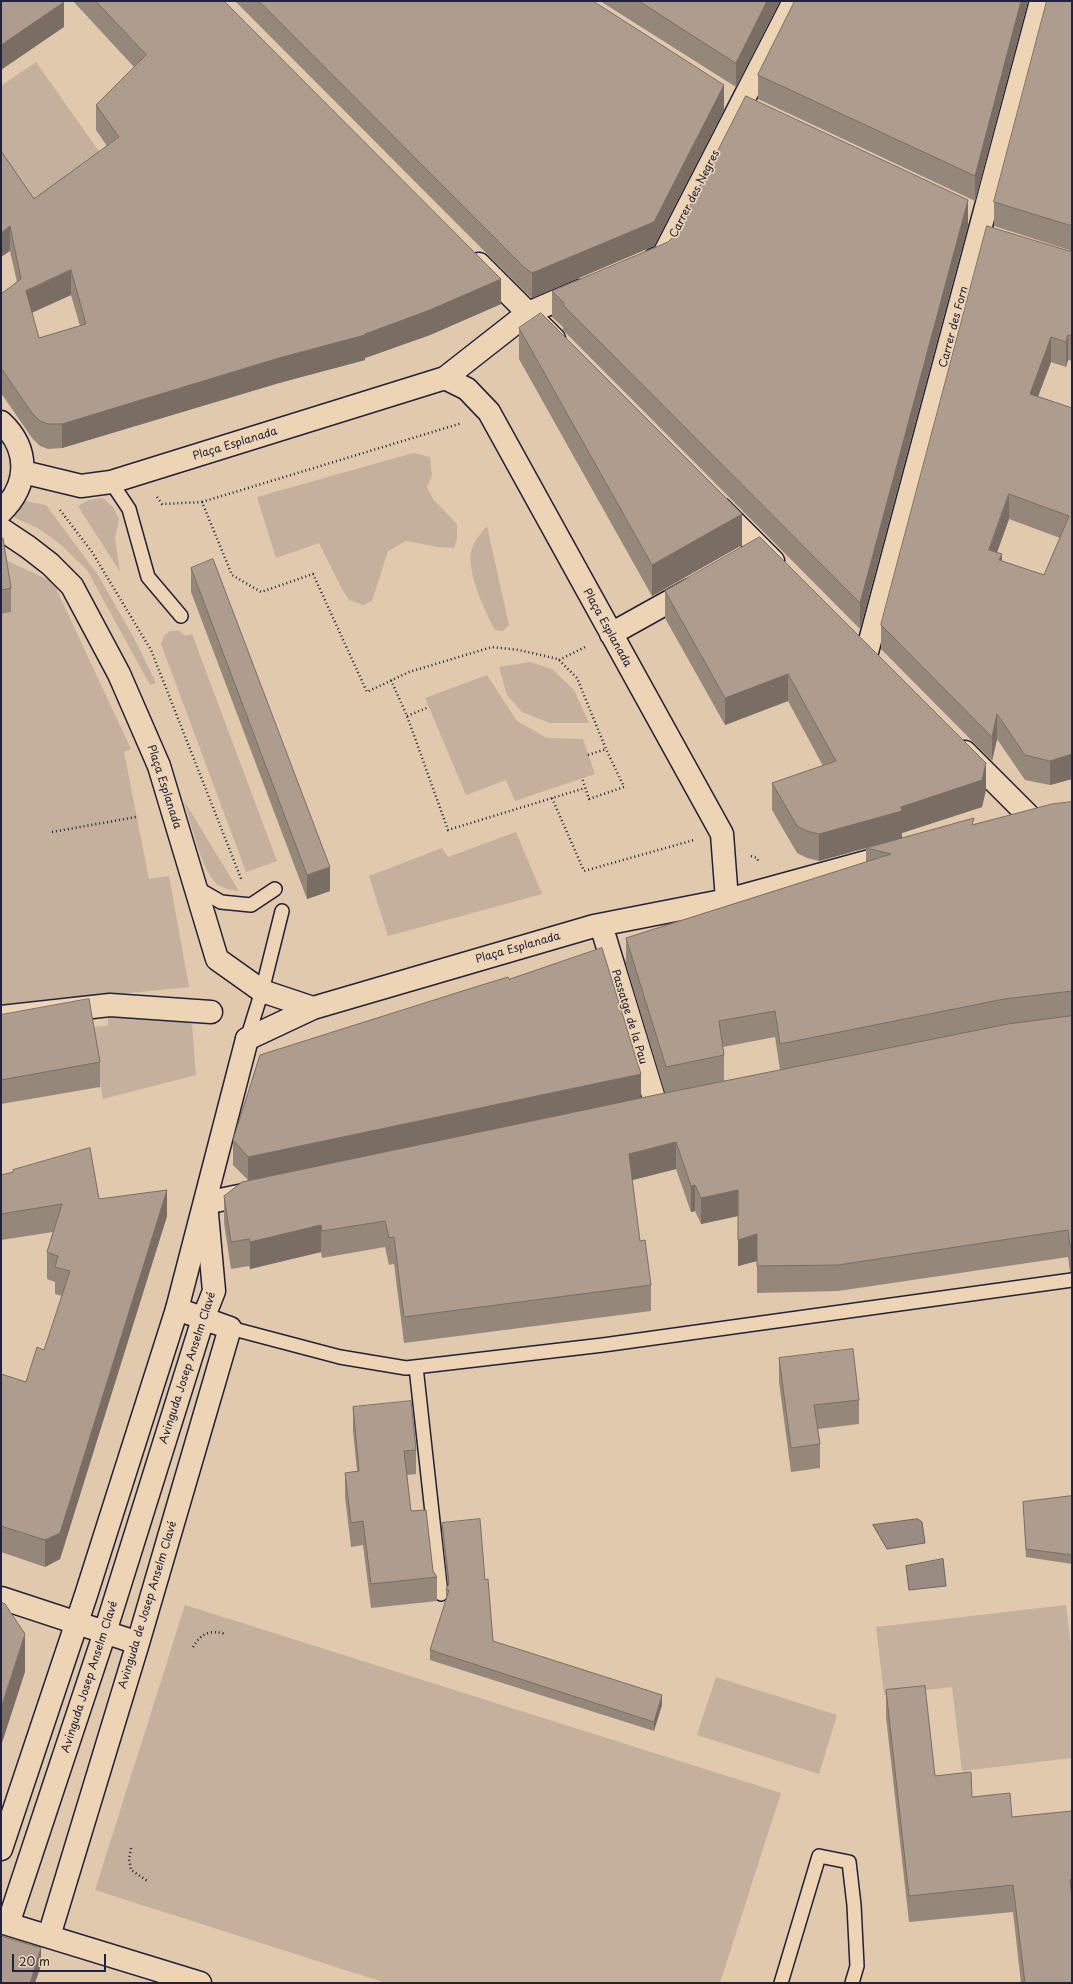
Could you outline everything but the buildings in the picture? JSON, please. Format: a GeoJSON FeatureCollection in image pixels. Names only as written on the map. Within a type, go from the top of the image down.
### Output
{"type":"FeatureCollection","features":[{"type":"Feature","properties":{"kind":"street","name":"Carrer des Negres"},"geometry":{"type":"LineString","coordinates":[[634,268],[663,256],[794,1]]}},
{"type":"Feature","properties":{"kind":"street","name":"Carrer des Forn"},"geometry":{"type":"LineString","coordinates":[[867,652],[976,222],[1041,1]]}},
{"type":"Feature","properties":{"kind":"street"},"geometry":{"type":"LineString","coordinates":[[721,92],[740,105],[762,115]]}},
{"type":"Feature","properties":{"kind":"street"},"geometry":{"type":"LineString","coordinates":[[976,222],[1000,242]]}},
{"type":"Feature","properties":{"kind":"street"},"geometry":{"type":"LineString","coordinates":[[465,250],[567,352]]}},
{"type":"Feature","properties":{"kind":"street"},"geometry":{"type":"LineString","coordinates":[[528,313],[598,283]]}},
{"type":"Feature","properties":{"kind":"street","name":"Plaça Esplanada"},"geometry":{"type":"LineString","coordinates":[[23,472],[81,486],[111,482],[445,378],[528,313]]}},
{"type":"Feature","properties":{"kind":"street","name":"Plaça Esplanada"},"geometry":{"type":"LineString","coordinates":[[445,378],[467,389],[490,414],[722,834],[727,900]]}},
{"type":"Feature","properties":{"kind":"street"},"geometry":{"type":"LineString","coordinates":[[1,422],[12,432],[21,451],[23,472],[19,488],[11,503],[1,512]]}},
{"type":"Feature","properties":{"kind":"street"},"geometry":{"type":"LineString","coordinates":[[706,493],[761,550],[789,576]]}},
{"type":"Feature","properties":{"kind":"street","name":"Plaça Esplanada"},"geometry":{"type":"LineString","coordinates":[[1,530],[28,547],[50,564],[72,586],[112,660],[159,766],[217,959],[262,991],[313,1008]]}},
{"type":"Feature","properties":{"kind":"street"},"geometry":{"type":"LineString","coordinates":[[741,561],[761,550]]}},
{"type":"Feature","properties":{"kind":"street"},"geometry":{"type":"LineString","coordinates":[[611,634],[707,580]]}},
{"type":"Feature","properties":{"kind":"street"},"geometry":{"type":"LineString","coordinates":[[850,636],[884,669]]}},
{"type":"Feature","properties":{"kind":"street"},"geometry":{"type":"LineString","coordinates":[[950,737],[1029,816]]}},
{"type":"Feature","properties":{"kind":"street"},"geometry":{"type":"LineString","coordinates":[[1006,823],[1029,816],[1050,812]]}},
{"type":"Feature","properties":{"kind":"street","name":"Plaça Esplanada"},"geometry":{"type":"LineString","coordinates":[[246,1039],[313,1008],[601,925],[727,900],[914,848]]}},
{"type":"Feature","properties":{"kind":"street","name":"Passatge de la Pau"},"geometry":{"type":"LineString","coordinates":[[601,925],[665,1107],[634,1113]]}},
{"type":"Feature","properties":{"kind":"street"},"geometry":{"type":"LineString","coordinates":[[1,1017],[110,1004],[212,1012]]}},
{"type":"Feature","properties":{"kind":"street"},"geometry":{"type":"LineString","coordinates":[[1,1849],[77,1623],[177,1309],[206,1203],[246,1039]]}},
{"type":"Feature","properties":{"kind":"street"},"geometry":{"type":"LineString","coordinates":[[206,1203],[276,1188]]}},
{"type":"Feature","properties":{"kind":"street","name":"Avinguda Josep Anselm Clavé"},"geometry":{"type":"LineString","coordinates":[[5,1923],[105,1632],[203,1318],[214,1291],[206,1203]]}},
{"type":"Feature","properties":{"kind":"street"},"geometry":{"type":"LineString","coordinates":[[177,1309],[230,1328]]}},
{"type":"Feature","properties":{"kind":"street","name":"Avinguda de Josep Anselm Clavé"},"geometry":{"type":"LineString","coordinates":[[49,1936],[58,1900],[138,1643],[230,1328]]}},
{"type":"Feature","properties":{"kind":"street"},"geometry":{"type":"LineString","coordinates":[[1,1598],[138,1643]]}},
{"type":"Feature","properties":{"kind":"street"},"geometry":{"type":"LineString","coordinates":[[5,1923],[200,1983]]}},
{"type":"Feature","properties":{"kind":"lane"},"geometry":{"type":"LineString","coordinates":[[111,482],[129,509],[148,577],[181,616]]}},
{"type":"Feature","properties":{"kind":"lane"},"geometry":{"type":"LineString","coordinates":[[195,887],[221,902],[251,905],[275,889]]}},
{"type":"Feature","properties":{"kind":"lane"},"geometry":{"type":"LineString","coordinates":[[246,1039],[262,991],[282,911]]}},
{"type":"Feature","properties":{"kind":"lane"},"geometry":{"type":"LineString","coordinates":[[230,1328],[340,1357],[406,1368],[604,1345],[1072,1280]]}},
{"type":"Feature","properties":{"kind":"lane"},"geometry":{"type":"LineString","coordinates":[[416,1367],[441,1594]]}},
{"type":"Feature","properties":{"kind":"lane"},"geometry":{"type":"LineString","coordinates":[[781,1983],[819,1856],[849,1862],[857,1966],[852,1983]]}},
{"type":"Feature","properties":{"kind":"path"},"geometry":{"type":"LineString","coordinates":[[138,474],[162,504],[202,502],[490,414]]}},
{"type":"Feature","properties":{"kind":"path"},"geometry":{"type":"LineString","coordinates":[[202,502],[232,575],[261,592],[313,574],[367,692],[409,672],[492,647],[518,650],[559,660],[576,678],[606,750],[624,787],[589,799],[582,778]]}},
{"type":"Feature","properties":{"kind":"path"},"geometry":{"type":"LineString","coordinates":[[58,508],[92,552],[151,650],[251,905]]}},
{"type":"Feature","properties":{"kind":"path"},"geometry":{"type":"LineString","coordinates":[[559,660],[611,634]]}},
{"type":"Feature","properties":{"kind":"path"},"geometry":{"type":"LineString","coordinates":[[391,680],[407,716],[448,830],[586,788]]}},
{"type":"Feature","properties":{"kind":"path"},"geometry":{"type":"LineString","coordinates":[[407,716],[429,707]]}},
{"type":"Feature","properties":{"kind":"path"},"geometry":{"type":"LineString","coordinates":[[588,755],[606,750]]}},
{"type":"Feature","properties":{"kind":"path"},"geometry":{"type":"LineString","coordinates":[[552,798],[584,871],[698,838],[723,844],[757,858],[768,889]]}},
{"type":"Feature","properties":{"kind":"path"},"geometry":{"type":"LineString","coordinates":[[52,832],[136,817]]}},
{"type":"Feature","properties":{"kind":"path"},"geometry":{"type":"LineString","coordinates":[[192,1647],[198,1638],[205,1632],[215,1631],[226,1634]]}},
{"type":"Feature","properties":{"kind":"path"},"geometry":{"type":"LineString","coordinates":[[131,1848],[129,1859],[131,1870],[149,1882]]}},
{"type":"Feature","properties":{"kind":"shaded area"},"geometry":{"type":"Polygon","coordinates":[[[36,62],[108,164],[40,214],[1,163],[1,86],[36,62]]]}},
{"type":"Feature","properties":{"kind":"shaded area"},"geometry":{"type":"Polygon","coordinates":[[[413,453],[430,457],[432,476],[427,487],[433,499],[457,524],[457,539],[454,548],[438,547],[406,541],[388,551],[372,601],[363,605],[349,600],[319,543],[276,558],[257,497],[413,453]]]}},
{"type":"Feature","properties":{"kind":"shaded area"},"geometry":{"type":"Polygon","coordinates":[[[103,498],[113,507],[119,519],[115,538],[120,572],[78,506],[89,500],[103,498]]]}},
{"type":"Feature","properties":{"kind":"shaded area"},"geometry":{"type":"Polygon","coordinates":[[[25,501],[46,505],[98,575],[135,640],[156,683],[150,685],[87,570],[60,544],[38,528],[11,516],[25,501]]]}},
{"type":"Feature","properties":{"kind":"shaded area"},"geometry":{"type":"Polygon","coordinates":[[[487,526],[509,625],[503,631],[495,630],[482,603],[474,581],[470,560],[472,548],[487,526]]]}},
{"type":"Feature","properties":{"kind":"shaded area"},"geometry":{"type":"Polygon","coordinates":[[[1,558],[53,582],[131,749],[124,752],[149,879],[169,876],[189,987],[1,1006],[1,558]]]}},
{"type":"Feature","properties":{"kind":"shaded area"},"geometry":{"type":"Polygon","coordinates":[[[170,631],[179,631],[186,636],[192,634],[277,861],[246,872],[161,644],[164,636],[170,631]]]}},
{"type":"Feature","properties":{"kind":"shaded area"},"geometry":{"type":"Polygon","coordinates":[[[530,662],[552,669],[574,690],[589,723],[550,723],[522,712],[507,695],[499,667],[530,662]]]}},
{"type":"Feature","properties":{"kind":"shaded area"},"geometry":{"type":"Polygon","coordinates":[[[487,675],[517,721],[547,738],[583,739],[595,774],[515,801],[506,780],[466,795],[425,698],[487,675]]]}},
{"type":"Feature","properties":{"kind":"shaded area"},"geometry":{"type":"Polygon","coordinates":[[[184,801],[239,891],[218,885],[212,879],[202,859],[184,801]]]}},
{"type":"Feature","properties":{"kind":"shaded area"},"geometry":{"type":"Polygon","coordinates":[[[516,832],[542,894],[388,936],[369,876],[442,848],[448,857],[516,832]]]}},
{"type":"Feature","properties":{"kind":"shaded area"},"geometry":{"type":"Polygon","coordinates":[[[108,1014],[185,1019],[192,1025],[196,1075],[103,1099],[89,1027],[108,1026],[108,1014]]]}},
{"type":"Feature","properties":{"kind":"shaded area"},"geometry":{"type":"Polygon","coordinates":[[[918,1519],[922,1522],[925,1543],[887,1549],[873,1525],[918,1519]]]}},
{"type":"Feature","properties":{"kind":"shaded area"},"geometry":{"type":"Polygon","coordinates":[[[943,1559],[946,1586],[909,1590],[906,1566],[943,1559]]]}},
{"type":"Feature","properties":{"kind":"shaded area"},"geometry":{"type":"Polygon","coordinates":[[[185,1605],[781,1793],[720,1983],[386,1983],[95,1890],[185,1605]]]}},
{"type":"Feature","properties":{"kind":"shaded area"},"geometry":{"type":"Polygon","coordinates":[[[1066,1605],[1072,1655],[1072,1758],[962,1771],[952,1687],[884,1695],[876,1627],[1066,1605]]]}},
{"type":"Feature","properties":{"kind":"shaded area"},"geometry":{"type":"Polygon","coordinates":[[[716,1677],[837,1715],[819,1774],[697,1735],[716,1677]]]}}]}
